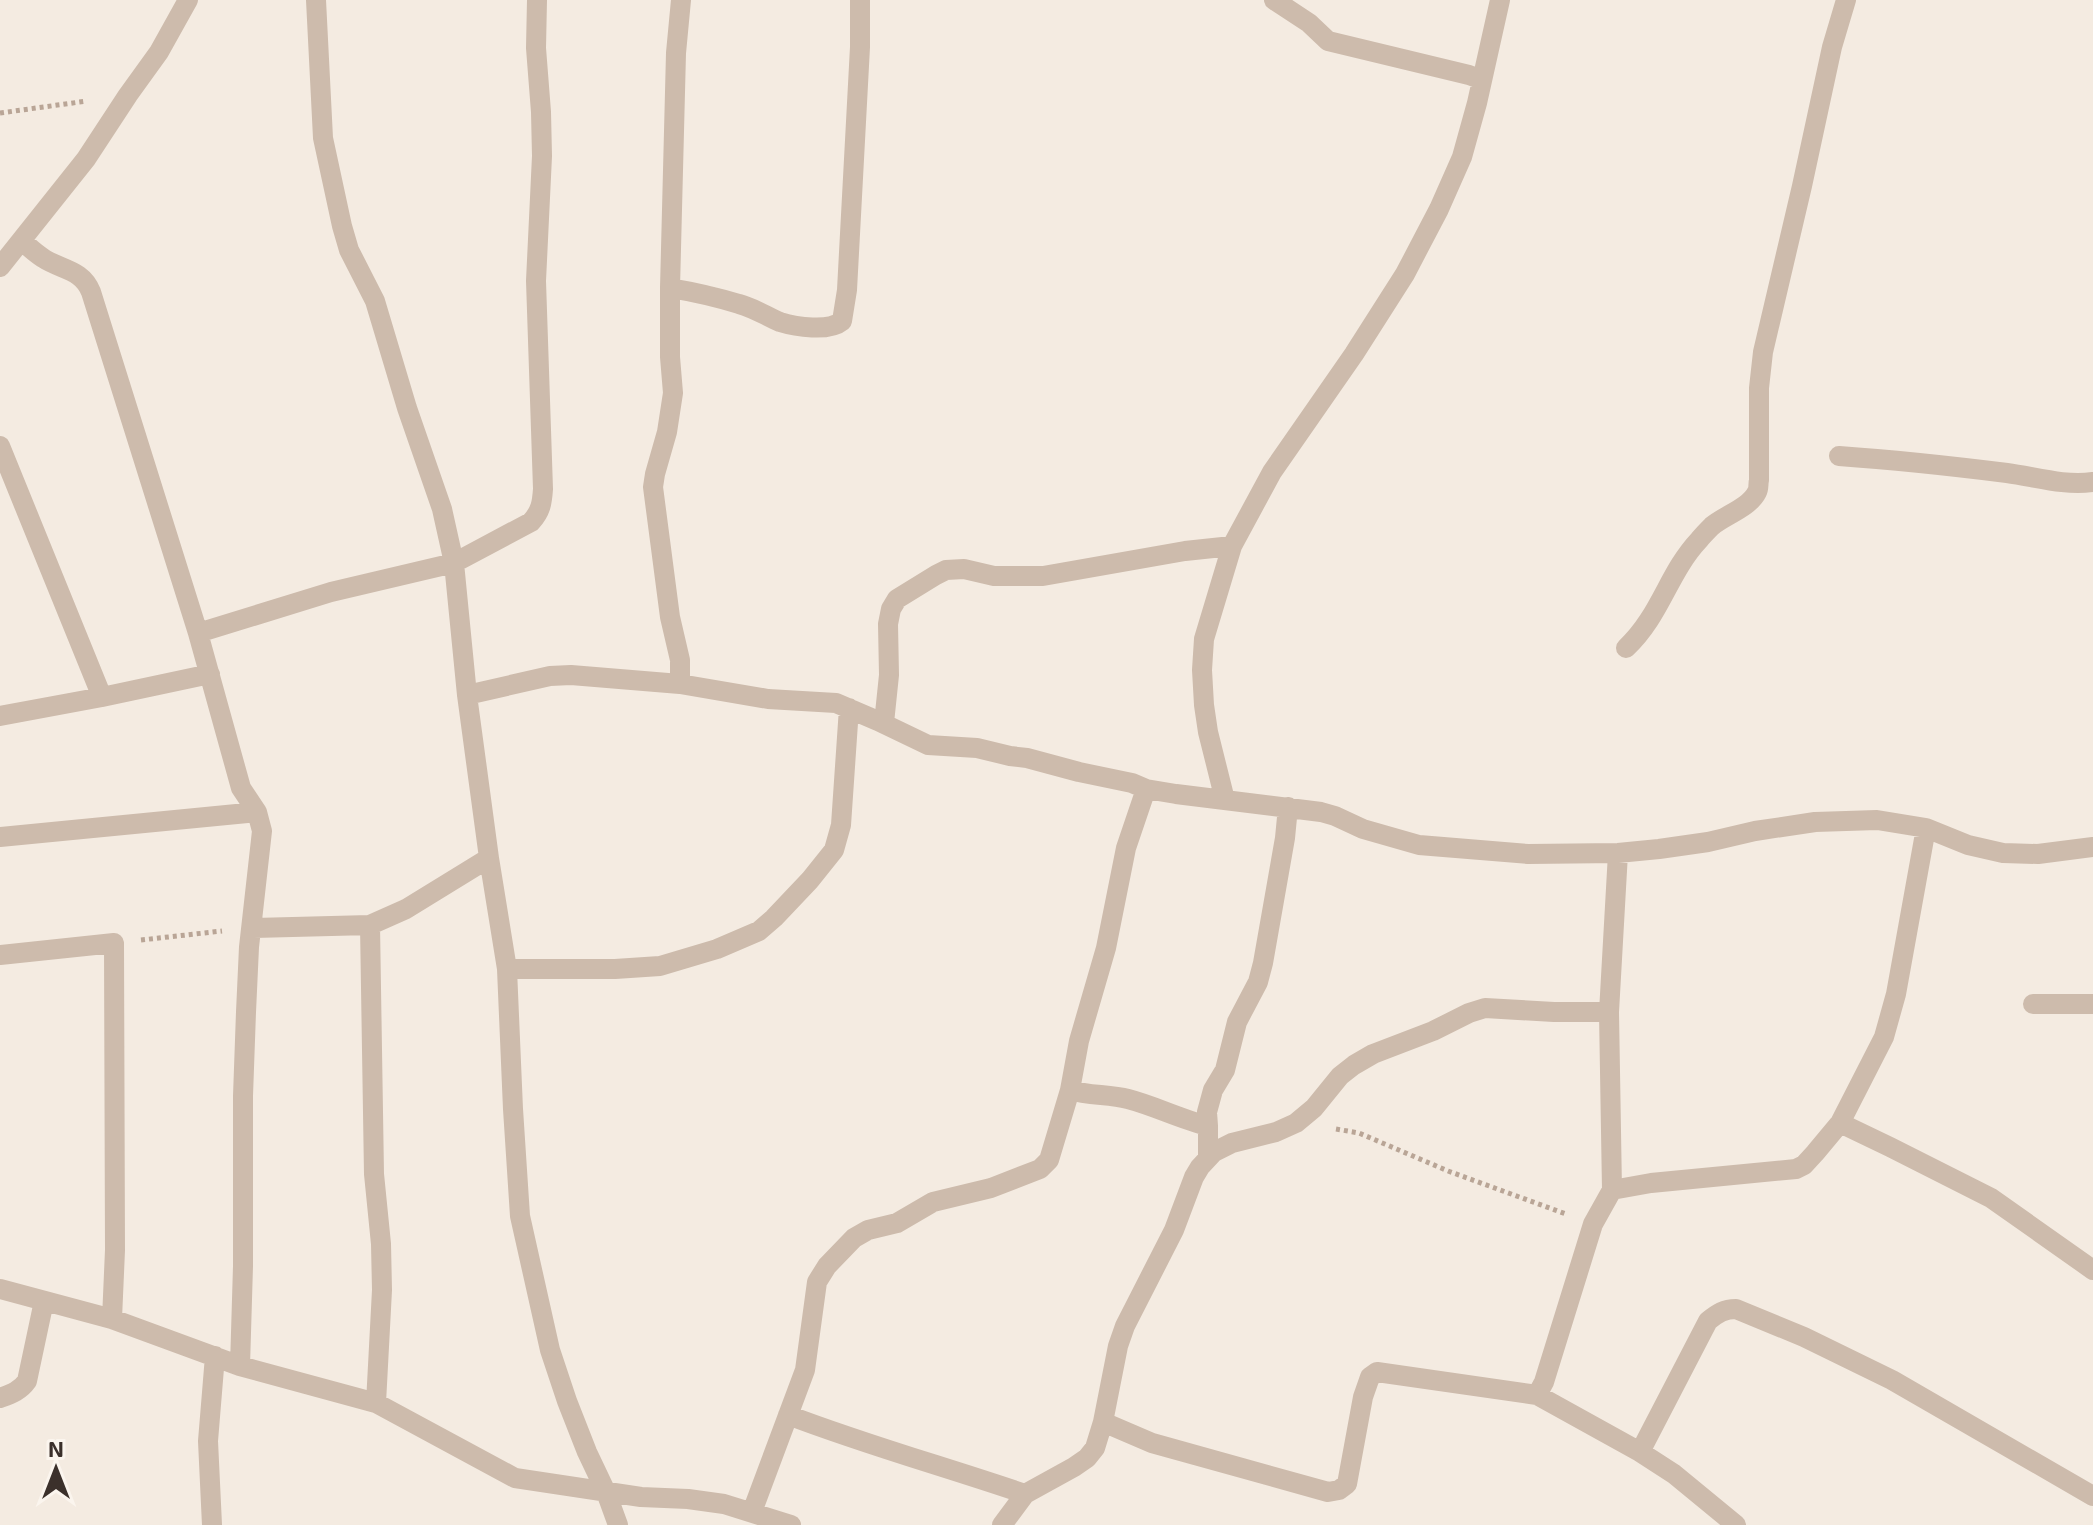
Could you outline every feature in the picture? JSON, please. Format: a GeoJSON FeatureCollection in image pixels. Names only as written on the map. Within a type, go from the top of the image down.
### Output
{"type":"FeatureCollection","features":[{"type":"Feature","properties":{"kind":"street"},"geometry":{"type":"LineString","coordinates":[[0,267],[86,159],[159,52],[188,0]]}},
{"type":"Feature","properties":{"kind":"street"},"geometry":{"type":"LineString","coordinates":[[316,0],[323,138],[342,226],[349,250],[375,301],[442,509],[454,563],[467,695],[507,969],[520,1216],[550,1350],[587,1452],[618,1525]]}},
{"type":"Feature","properties":{"kind":"street"},"geometry":{"type":"LineString","coordinates":[[198,633],[331,592],[454,563],[531,522],[539,513],[542,504],[536,281],[542,126],[536,48],[537,0]]}},
{"type":"Feature","properties":{"kind":"street"},"geometry":{"type":"LineString","coordinates":[[680,684],[680,660],[670,617],[653,487],[672,403],[670,288],[676,53],[681,0]]}},
{"type":"Feature","properties":{"kind":"street"},"geometry":{"type":"LineString","coordinates":[[670,288],[742,304],[786,323],[836,326],[842,321],[847,290],[860,0]]}},
{"type":"Feature","properties":{"kind":"street"},"geometry":{"type":"LineString","coordinates":[[1274,0],[1309,23],[1328,41],[1482,80]]}},
{"type":"Feature","properties":{"kind":"street"},"geometry":{"type":"LineString","coordinates":[[1225,800],[1208,732],[1202,670],[1204,639],[1232,546],[1286,449],[1354,354],[1405,274],[1439,209],[1462,157],[1500,0]]}},
{"type":"Feature","properties":{"kind":"street"},"geometry":{"type":"LineString","coordinates":[[1626,648],[1656,612],[1680,564],[1696,544],[1712,526],[1749,502],[1757,493],[1759,388],[1763,352],[1832,47],[1846,0]]}},
{"type":"Feature","properties":{"kind":"street"},"geometry":{"type":"LineString","coordinates":[[22,241],[44,259],[80,275],[88,284],[198,633],[241,788],[257,812],[262,831],[251,928],[243,1096],[240,1366]]}},
{"type":"Feature","properties":{"kind":"street"},"geometry":{"type":"LineString","coordinates":[[0,446],[102,697]]}},
{"type":"Feature","properties":{"kind":"street"},"geometry":{"type":"LineString","coordinates":[[1839,456],[1914,461],[2075,485],[2093,482]]}},
{"type":"Feature","properties":{"kind":"street"},"geometry":{"type":"LineString","coordinates":[[884,723],[891,609],[897,599],[936,575],[946,570],[964,569],[994,576],[1043,576],[1185,551],[1232,546]]}},
{"type":"Feature","properties":{"kind":"street"},"geometry":{"type":"LineString","coordinates":[[0,716],[210,674]]}},
{"type":"Feature","properties":{"kind":"street"},"geometry":{"type":"LineString","coordinates":[[467,695],[550,676],[571,675],[680,684],[768,699],[836,703],[928,745],[977,748],[1027,758],[1146,789],[1335,816],[1363,829],[1419,845],[1490,853],[1618,853],[1708,842],[1815,822],[1877,820],[1926,828],[1968,845],[2003,853],[2038,854],[2093,847]]}},
{"type":"Feature","properties":{"kind":"street"},"geometry":{"type":"LineString","coordinates":[[507,969],[660,966],[717,949],[759,931],[810,880],[834,850],[841,825],[849,708]]}},
{"type":"Feature","properties":{"kind":"street"},"geometry":{"type":"LineString","coordinates":[[752,1512],[805,1370],[817,1282],[841,1250],[868,1230],[897,1223],[933,1202],[991,1188],[1040,1169],[1049,1160],[1106,948],[1126,848],[1146,789]]}},
{"type":"Feature","properties":{"kind":"street"},"geometry":{"type":"LineString","coordinates":[[1208,1157],[1207,1112],[1213,1090],[1225,1070],[1237,1022],[1258,982],[1288,807]]}},
{"type":"Feature","properties":{"kind":"street"},"geometry":{"type":"LineString","coordinates":[[0,837],[257,812]]}},
{"type":"Feature","properties":{"kind":"street"},"geometry":{"type":"LineString","coordinates":[[1612,1190],[1651,1183],[1796,1169],[1815,1153],[1840,1123],[1884,1037],[1896,994],[1926,828]]}},
{"type":"Feature","properties":{"kind":"street"},"geometry":{"type":"LineString","coordinates":[[1537,1395],[1544,1382],[1593,1224],[1612,1190],[1609,1012],[1618,853]]}},
{"type":"Feature","properties":{"kind":"street"},"geometry":{"type":"LineString","coordinates":[[251,928],[370,925],[406,909],[489,858]]}},
{"type":"Feature","properties":{"kind":"street"},"geometry":{"type":"LineString","coordinates":[[370,925],[374,1174],[382,1290],[376,1403]]}},
{"type":"Feature","properties":{"kind":"street"},"geometry":{"type":"LineString","coordinates":[[0,955],[114,943],[115,1250],[112,1319]]}},
{"type":"Feature","properties":{"kind":"street"},"geometry":{"type":"LineString","coordinates":[[2033,1004],[2093,1004]]}},
{"type":"Feature","properties":{"kind":"street"},"geometry":{"type":"LineString","coordinates":[[1002,1525],[1025,1494],[1087,1458],[1097,1444],[1125,1326],[1174,1230],[1194,1177],[1208,1157],[1232,1143],[1276,1132],[1296,1123],[1354,1065],[1469,1013],[1485,1008],[1609,1012]]}},
{"type":"Feature","properties":{"kind":"street"},"geometry":{"type":"LineString","coordinates":[[1070,1090],[1129,1099],[1183,1120],[1208,1126]]}},
{"type":"Feature","properties":{"kind":"street"},"geometry":{"type":"LineString","coordinates":[[1840,1123],[1991,1198],[2093,1270]]}},
{"type":"Feature","properties":{"kind":"street"},"geometry":{"type":"LineString","coordinates":[[0,1289],[112,1319],[240,1366],[376,1403],[515,1478],[641,1497],[724,1504],[791,1525]]}},
{"type":"Feature","properties":{"kind":"street"},"geometry":{"type":"LineString","coordinates":[[0,1398],[22,1388],[27,1381],[44,1301]]}},
{"type":"Feature","properties":{"kind":"street"},"geometry":{"type":"LineString","coordinates":[[1640,1452],[1708,1321],[1719,1312],[1736,1309],[1804,1337],[1892,1380],[2093,1496]]}},
{"type":"Feature","properties":{"kind":"street"},"geometry":{"type":"LineString","coordinates":[[212,1525],[208,1441],[215,1356]]}},
{"type":"Feature","properties":{"kind":"street"},"geometry":{"type":"LineString","coordinates":[[1103,1422],[1152,1443],[1328,1492],[1339,1490],[1347,1484],[1363,1397],[1370,1377],[1377,1372],[1537,1395],[1674,1474],[1736,1525]]}},
{"type":"Feature","properties":{"kind":"street"},"geometry":{"type":"LineString","coordinates":[[788,1415],[897,1454],[1025,1494]]}},
{"type":"Feature","properties":{"kind":"path"},"geometry":{"type":"LineString","coordinates":[[0,113],[128,95]]}},
{"type":"Feature","properties":{"kind":"path"},"geometry":{"type":"LineString","coordinates":[[114,943],[251,928]]}},
{"type":"Feature","properties":{"kind":"path"},"geometry":{"type":"LineString","coordinates":[[1296,1123],[1359,1133],[1448,1171],[1593,1224]]}}]}
